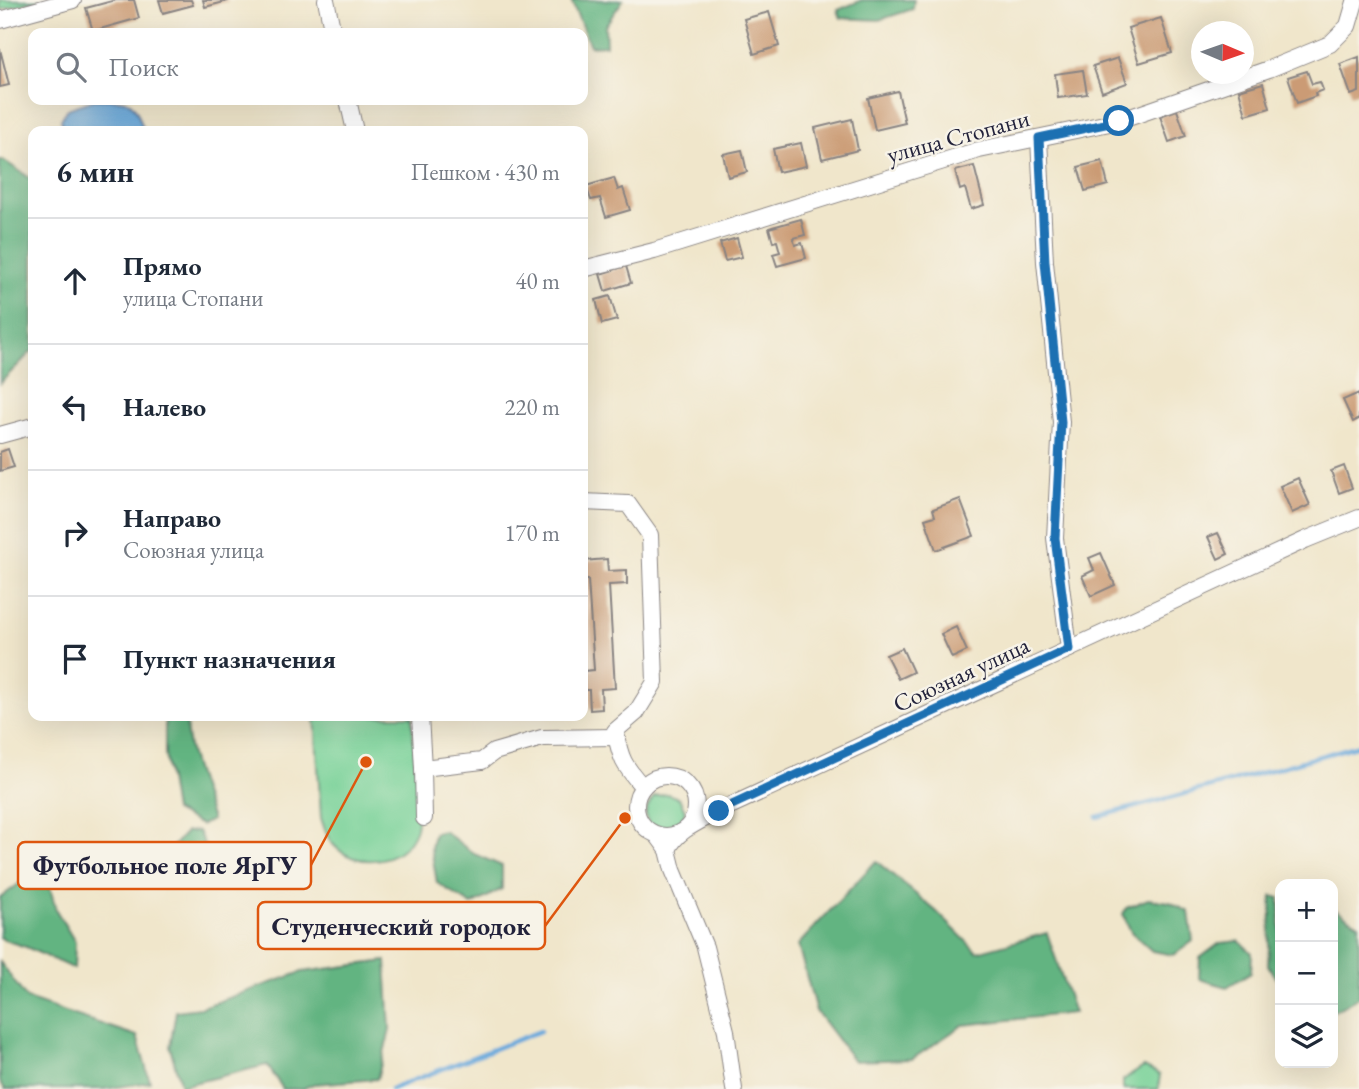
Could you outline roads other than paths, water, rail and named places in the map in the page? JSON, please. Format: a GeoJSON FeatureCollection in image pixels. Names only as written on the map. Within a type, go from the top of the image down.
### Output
{"type":"FeatureCollection","features":[{"type":"Feature","properties":{"kind":"street"},"geometry":{"type":"LineString","coordinates":[[0,20],[73,0]]}},
{"type":"Feature","properties":{"kind":"street"},"geometry":{"type":"LineString","coordinates":[[326,0],[332,28]]}},
{"type":"Feature","properties":{"kind":"street","name":"улица Стопани"},"geometry":{"type":"LineString","coordinates":[[588,268],[654,251],[979,150],[1119,121],[1269,69],[1330,44],[1348,26],[1356,1]]}},
{"type":"Feature","properties":{"kind":"street"},"geometry":{"type":"LineString","coordinates":[[349,105],[354,126]]}},
{"type":"Feature","properties":{"kind":"street"},"geometry":{"type":"LineString","coordinates":[[1039,138],[1045,262],[1061,422],[1055,538],[1069,649]]}},
{"type":"Feature","properties":{"kind":"street"},"geometry":{"type":"LineString","coordinates":[[0,435],[28,427]]}},
{"type":"Feature","properties":{"kind":"street"},"geometry":{"type":"LineString","coordinates":[[588,502],[628,505],[650,535],[655,682],[636,713],[615,730],[624,765],[642,786]]}},
{"type":"Feature","properties":{"kind":"street","name":"Союзная улица"},"geometry":{"type":"LineString","coordinates":[[668,850],[670,844],[685,830],[719,811],[1305,540],[1359,518]]}},
{"type":"Feature","properties":{"kind":"street"},"geometry":{"type":"LineString","coordinates":[[420,721],[424,818]]}},
{"type":"Feature","properties":{"kind":"street"},"geometry":{"type":"LineString","coordinates":[[423,768],[482,761],[494,752],[542,738],[617,737]]}},
{"type":"Feature","properties":{"kind":"street"},"geometry":{"type":"LineString","coordinates":[[669,775],[688,785],[694,793],[696,803],[695,813],[685,830],[666,836],[657,835],[641,823],[635,805],[642,786],[659,776],[669,775]]}},
{"type":"Feature","properties":{"kind":"street"},"geometry":{"type":"LineString","coordinates":[[657,835],[668,850],[673,870],[705,947],[726,1031],[734,1089]]}},
{"type":"Feature","properties":{"kind":"water"},"geometry":{"type":"Polygon","coordinates":[[[79,105],[133,105],[142,126],[63,126],[61,120],[67,109],[79,105]]]}},
{"type":"Feature","properties":{"kind":"waterway"},"geometry":{"type":"LineString","coordinates":[[1097,817],[1359,745]]}},
{"type":"Feature","properties":{"kind":"waterway"},"geometry":{"type":"LineString","coordinates":[[391,1089],[540,1031]]}},
{"type":"Feature","properties":{"kind":"place","name":"Футбольное поле ЯрГУ"},"geometry":{"type":"Point","coordinates":[366,762]}},
{"type":"Feature","properties":{"kind":"place","name":"Студенческий городок"},"geometry":{"type":"Point","coordinates":[625,818]}}]}
